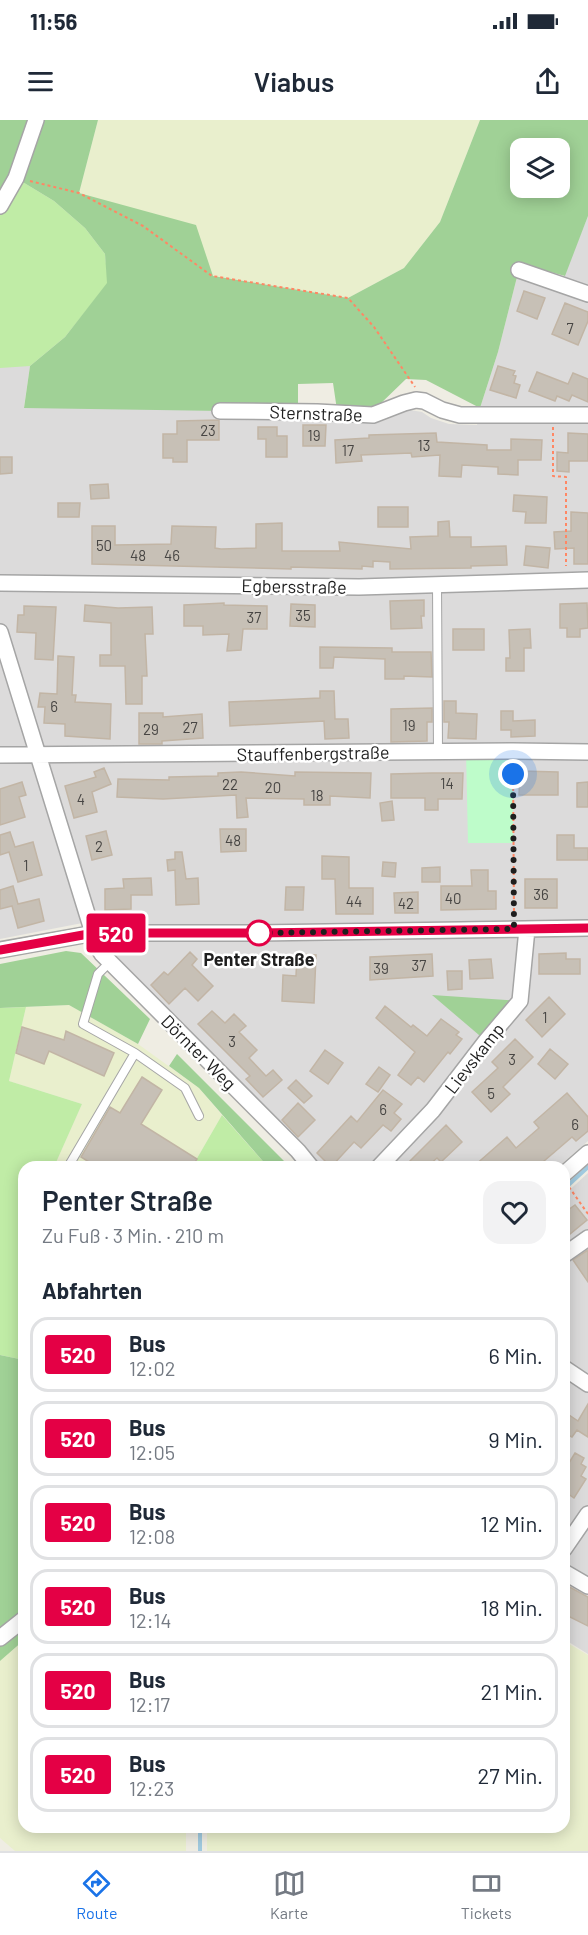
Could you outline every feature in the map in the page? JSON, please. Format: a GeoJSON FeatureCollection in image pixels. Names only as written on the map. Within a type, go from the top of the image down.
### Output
{"type":"FeatureCollection","features":[{"type":"Feature","properties":{"kind":"street"},"geometry":{"type":"LineString","coordinates":[[0,206],[16,178],[36,120]]}},
{"type":"Feature","properties":{"kind":"street"},"geometry":{"type":"LineString","coordinates":[[519,270],[588,294]]}},
{"type":"Feature","properties":{"kind":"street"},"geometry":{"type":"LineString","coordinates":[[424,401],[442,410],[460,415],[588,415]]}},
{"type":"Feature","properties":{"kind":"street","name":"Sternstraße"},"geometry":{"type":"LineString","coordinates":[[219,411],[373,415],[404,403],[424,401]]}},
{"type":"Feature","properties":{"kind":"street","name":"Egbersstraße"},"geometry":{"type":"LineString","coordinates":[[0,583],[359,587],[588,580]]}},
{"type":"Feature","properties":{"kind":"street"},"geometry":{"type":"LineString","coordinates":[[0,632],[94,933]]}},
{"type":"Feature","properties":{"kind":"street","name":"Stauffenbergstraße"},"geometry":{"type":"LineString","coordinates":[[0,755],[588,752]]}},
{"type":"Feature","properties":{"kind":"street"},"geometry":{"type":"LineString","coordinates":[[0,950],[94,933],[588,928]]}},
{"type":"Feature","properties":{"kind":"street","name":"Lievskamp"},"geometry":{"type":"LineString","coordinates":[[385,1161],[433,1110],[520,1001],[520,929]]}},
{"type":"Feature","properties":{"kind":"street","name":"Dörnter Weg"},"geometry":{"type":"LineString","coordinates":[[94,933],[97,946],[110,962],[306,1161]]}},
{"type":"Feature","properties":{"kind":"street"},"geometry":{"type":"LineString","coordinates":[[570,1177],[588,1153]]}},
{"type":"Feature","properties":{"kind":"street"},"geometry":{"type":"LineString","coordinates":[[570,1251],[588,1238]]}},
{"type":"Feature","properties":{"kind":"street"},"geometry":{"type":"LineString","coordinates":[[570,1372],[588,1384]]}},
{"type":"Feature","properties":{"kind":"street"},"geometry":{"type":"LineString","coordinates":[[570,1540],[588,1514]]}},
{"type":"Feature","properties":{"kind":"street"},"geometry":{"type":"LineString","coordinates":[[570,1576],[588,1586]]}},
{"type":"Feature","properties":{"kind":"street"},"geometry":{"type":"LineString","coordinates":[[0,1638],[18,1624]]}},
{"type":"Feature","properties":{"kind":"lane"},"geometry":{"type":"LineString","coordinates":[[437,584],[438,752]]}},
{"type":"Feature","properties":{"kind":"lane"},"geometry":{"type":"LineString","coordinates":[[110,962],[98,974],[83,1024],[135,1053],[185,1088],[199,1116]]}},
{"type":"Feature","properties":{"kind":"lane"},"geometry":{"type":"LineString","coordinates":[[72,1161],[135,1053]]}},
{"type":"Feature","properties":{"kind":"path"},"geometry":{"type":"LineString","coordinates":[[16,178],[79,193],[143,226],[212,276],[348,298],[374,327],[424,401]]}},
{"type":"Feature","properties":{"kind":"path"},"geometry":{"type":"LineString","coordinates":[[553,415],[553,476],[566,477],[566,580]]}},
{"type":"Feature","properties":{"kind":"path"},"geometry":{"type":"LineString","coordinates":[[513,751],[520,929]]}},
{"type":"Feature","properties":{"kind":"path"},"geometry":{"type":"LineString","coordinates":[[570,1186],[588,1214]]}},
{"type":"Feature","properties":{"kind":"shaded area"},"geometry":{"type":"Polygon","coordinates":[[[588,216],[588,1141],[565,1161],[315,1161],[266,1107],[147,992],[115,957],[103,919],[0,939],[0,366],[30,366],[24,407],[214,410],[290,418],[380,422],[410,410],[422,412],[431,418],[449,424],[477,425],[517,277],[559,288],[588,216]]]}},
{"type":"Feature","properties":{"kind":"shaded area"},"geometry":{"type":"Polygon","coordinates":[[[588,1173],[588,1654],[570,1643],[570,1190],[588,1173]]]}},
{"type":"Feature","properties":{"kind":"green space"},"geometry":{"type":"Polygon","coordinates":[[[0,120],[98,120],[79,193],[196,225],[213,276],[348,298],[404,268],[440,222],[480,120],[588,120],[588,216],[565,276],[518,263],[514,270],[517,277],[498,352],[480,408],[426,380],[406,379],[376,408],[337,410],[333,383],[298,384],[298,412],[24,408],[30,366],[65,337],[107,283],[105,254],[85,228],[54,201],[16,178],[0,206],[0,120]]]}},
{"type":"Feature","properties":{"kind":"green space"},"geometry":{"type":"Polygon","coordinates":[[[98,120],[480,120],[440,222],[404,268],[348,298],[212,276],[79,193],[98,120]]]}},
{"type":"Feature","properties":{"kind":"green space"},"geometry":{"type":"Polygon","coordinates":[[[16,178],[54,201],[85,228],[105,254],[108,283],[65,337],[30,366],[0,368],[0,206],[16,178]]]}},
{"type":"Feature","properties":{"kind":"green space"},"geometry":{"type":"Polygon","coordinates":[[[466,751],[513,751],[513,843],[468,843],[466,751]]]}},
{"type":"Feature","properties":{"kind":"green space"},"geometry":{"type":"Polygon","coordinates":[[[66,951],[81,953],[150,1019],[138,1044],[69,1005],[0,1008],[0,964],[66,951]]]}},
{"type":"Feature","properties":{"kind":"green space"},"geometry":{"type":"Polygon","coordinates":[[[432,995],[520,1001],[486,1041],[432,995]]]}},
{"type":"Feature","properties":{"kind":"green space"},"geometry":{"type":"Polygon","coordinates":[[[69,1005],[138,1044],[199,1088],[222,1115],[195,1161],[57,1161],[82,1104],[9,1081],[26,1007],[69,1005]]]}},
{"type":"Feature","properties":{"kind":"green space"},"geometry":{"type":"Polygon","coordinates":[[[26,1007],[9,1081],[82,1104],[57,1161],[18,1161],[18,1359],[0,1355],[0,1008],[26,1007]]]}},
{"type":"Feature","properties":{"kind":"green space"},"geometry":{"type":"Polygon","coordinates":[[[177,1054],[284,1161],[263,1161],[199,1088],[169,1066],[177,1054]]]}},
{"type":"Feature","properties":{"kind":"green space"},"geometry":{"type":"Polygon","coordinates":[[[222,1115],[263,1161],[195,1161],[222,1115]]]}},
{"type":"Feature","properties":{"kind":"green space"},"geometry":{"type":"Polygon","coordinates":[[[0,1355],[18,1359],[18,1645],[0,1661],[0,1355]]]}},
{"type":"Feature","properties":{"kind":"green space"},"geometry":{"type":"Polygon","coordinates":[[[570,1644],[588,1655],[588,1851],[207,1851],[207,1833],[570,1833],[570,1644]]]}},
{"type":"Feature","properties":{"kind":"green space"},"geometry":{"type":"Polygon","coordinates":[[[18,1645],[18,1833],[186,1833],[186,1851],[15,1851],[0,1838],[0,1661],[18,1645]]]}},
{"type":"Feature","properties":{"kind":"building"},"geometry":{"type":"Polygon","coordinates":[[[524,291],[545,298],[537,319],[517,311],[524,291]]]}},
{"type":"Feature","properties":{"kind":"building"},"geometry":{"type":"Polygon","coordinates":[[[565,303],[588,312],[588,321],[578,345],[552,334],[565,303]]]}},
{"type":"Feature","properties":{"kind":"building"},"geometry":{"type":"Polygon","coordinates":[[[498,366],[515,371],[514,383],[520,385],[516,398],[490,390],[498,366]]]}},
{"type":"Feature","properties":{"kind":"building"},"geometry":{"type":"Polygon","coordinates":[[[537,372],[568,384],[573,373],[588,379],[588,402],[572,395],[569,401],[557,396],[555,401],[529,391],[537,372]]]}},
{"type":"Feature","properties":{"kind":"building"},"geometry":{"type":"Polygon","coordinates":[[[219,420],[219,440],[187,440],[187,462],[173,462],[173,458],[163,458],[163,434],[177,434],[177,421],[219,420]]]}},
{"type":"Feature","properties":{"kind":"building"},"geometry":{"type":"Polygon","coordinates":[[[303,425],[326,425],[325,446],[303,446],[303,425]]]}},
{"type":"Feature","properties":{"kind":"building"},"geometry":{"type":"Polygon","coordinates":[[[258,427],[277,427],[277,436],[287,436],[287,457],[266,457],[266,439],[258,439],[258,427]]]}},
{"type":"Feature","properties":{"kind":"building"},"geometry":{"type":"Polygon","coordinates":[[[436,433],[437,442],[487,445],[487,450],[511,450],[511,439],[542,440],[541,460],[518,460],[518,475],[498,474],[498,467],[462,465],[461,477],[439,476],[440,455],[412,457],[411,453],[361,455],[362,461],[336,463],[335,440],[369,438],[369,435],[436,433]]]}},
{"type":"Feature","properties":{"kind":"building"},"geometry":{"type":"Polygon","coordinates":[[[568,433],[588,434],[588,461],[569,461],[569,472],[557,471],[557,452],[568,453],[568,433]]]}},
{"type":"Feature","properties":{"kind":"building"},"geometry":{"type":"Polygon","coordinates":[[[0,457],[12,457],[12,473],[0,474],[0,457]]]}},
{"type":"Feature","properties":{"kind":"building"},"geometry":{"type":"Polygon","coordinates":[[[108,484],[109,498],[91,499],[90,485],[108,484]]]}},
{"type":"Feature","properties":{"kind":"building"},"geometry":{"type":"Polygon","coordinates":[[[514,495],[547,497],[546,523],[525,523],[526,512],[513,511],[514,495]]]}},
{"type":"Feature","properties":{"kind":"building"},"geometry":{"type":"Polygon","coordinates":[[[58,503],[80,503],[79,517],[58,517],[58,503]]]}},
{"type":"Feature","properties":{"kind":"building"},"geometry":{"type":"Polygon","coordinates":[[[378,507],[408,507],[408,527],[378,527],[378,507]]]}},
{"type":"Feature","properties":{"kind":"building"},"geometry":{"type":"Polygon","coordinates":[[[571,512],[588,513],[588,564],[574,564],[574,548],[555,549],[554,532],[571,531],[571,512]]]}},
{"type":"Feature","properties":{"kind":"building"},"geometry":{"type":"Polygon","coordinates":[[[449,521],[450,537],[471,537],[471,547],[506,546],[507,565],[390,569],[390,562],[373,561],[373,567],[362,566],[362,569],[291,567],[291,569],[92,564],[92,526],[115,526],[115,545],[171,544],[172,526],[216,527],[215,548],[221,549],[256,548],[256,524],[282,523],[282,551],[340,551],[339,542],[411,549],[410,537],[438,536],[438,522],[449,521]]]}},
{"type":"Feature","properties":{"kind":"building"},"geometry":{"type":"Polygon","coordinates":[[[526,546],[550,548],[548,568],[524,565],[526,546]]]}},
{"type":"Feature","properties":{"kind":"building"},"geometry":{"type":"Polygon","coordinates":[[[424,600],[424,616],[421,616],[422,628],[391,629],[390,601],[424,600]]]}},
{"type":"Feature","properties":{"kind":"building"},"geometry":{"type":"Polygon","coordinates":[[[224,603],[224,605],[267,606],[267,629],[243,629],[241,650],[227,651],[229,634],[203,635],[203,626],[184,626],[184,605],[224,603]]]}},
{"type":"Feature","properties":{"kind":"building"},"geometry":{"type":"Polygon","coordinates":[[[587,603],[588,628],[580,629],[580,637],[567,637],[567,628],[560,628],[560,604],[587,603]]]}},
{"type":"Feature","properties":{"kind":"building"},"geometry":{"type":"Polygon","coordinates":[[[291,604],[315,605],[315,627],[290,626],[291,604]]]}},
{"type":"Feature","properties":{"kind":"building"},"geometry":{"type":"Polygon","coordinates":[[[85,605],[118,608],[152,607],[153,634],[145,634],[147,676],[142,676],[142,704],[126,704],[125,666],[100,666],[100,655],[111,655],[111,623],[84,621],[85,605]]]}},
{"type":"Feature","properties":{"kind":"building"},"geometry":{"type":"Polygon","coordinates":[[[24,606],[56,607],[53,660],[35,659],[36,633],[17,632],[18,615],[24,615],[24,606]]]}},
{"type":"Feature","properties":{"kind":"building"},"geometry":{"type":"Polygon","coordinates":[[[453,629],[484,629],[484,650],[453,650],[453,629]]]}},
{"type":"Feature","properties":{"kind":"building"},"geometry":{"type":"Polygon","coordinates":[[[530,629],[531,648],[524,648],[524,671],[506,671],[506,658],[510,658],[509,630],[530,629]]]}},
{"type":"Feature","properties":{"kind":"building"},"geometry":{"type":"Polygon","coordinates":[[[320,647],[392,648],[392,652],[431,652],[432,677],[404,676],[404,679],[385,679],[385,659],[334,657],[333,668],[320,668],[320,647]]]}},
{"type":"Feature","properties":{"kind":"building"},"geometry":{"type":"Polygon","coordinates":[[[58,656],[74,657],[72,695],[76,695],[75,702],[111,704],[110,739],[65,736],[65,724],[44,723],[45,707],[38,707],[40,693],[57,694],[58,656]]]}},
{"type":"Feature","properties":{"kind":"building"},"geometry":{"type":"Polygon","coordinates":[[[320,691],[334,691],[335,719],[348,719],[349,738],[325,739],[324,721],[230,726],[229,702],[320,698],[320,691]]]}},
{"type":"Feature","properties":{"kind":"building"},"geometry":{"type":"Polygon","coordinates":[[[444,701],[456,701],[456,713],[477,714],[476,739],[448,738],[449,722],[444,722],[444,701]]]}},
{"type":"Feature","properties":{"kind":"building"},"geometry":{"type":"Polygon","coordinates":[[[432,708],[432,722],[427,722],[427,741],[391,742],[391,709],[432,708]]]}},
{"type":"Feature","properties":{"kind":"building"},"geometry":{"type":"Polygon","coordinates":[[[501,711],[513,711],[513,721],[535,720],[535,736],[511,737],[511,730],[501,730],[501,711]]]}},
{"type":"Feature","properties":{"kind":"building"},"geometry":{"type":"Polygon","coordinates":[[[139,713],[163,713],[163,717],[202,714],[203,738],[162,741],[162,744],[139,744],[139,713]]]}},
{"type":"Feature","properties":{"kind":"building"},"geometry":{"type":"Polygon","coordinates":[[[104,768],[111,784],[92,792],[97,812],[74,818],[65,786],[96,777],[94,772],[104,768]]]}},
{"type":"Feature","properties":{"kind":"building"},"geometry":{"type":"Polygon","coordinates":[[[520,771],[558,772],[558,795],[519,795],[520,771]]]}},
{"type":"Feature","properties":{"kind":"building"},"geometry":{"type":"Polygon","coordinates":[[[241,772],[295,776],[295,772],[371,773],[370,798],[330,796],[330,805],[304,805],[304,799],[246,798],[248,817],[237,818],[236,795],[163,799],[117,797],[118,779],[169,780],[169,777],[218,776],[218,773],[241,772]]]}},
{"type":"Feature","properties":{"kind":"building"},"geometry":{"type":"Polygon","coordinates":[[[463,773],[462,799],[438,799],[438,810],[425,810],[425,798],[391,798],[391,774],[463,773]]]}},
{"type":"Feature","properties":{"kind":"building"},"geometry":{"type":"Polygon","coordinates":[[[22,782],[26,795],[19,797],[25,817],[0,825],[0,789],[22,782]]]}},
{"type":"Feature","properties":{"kind":"building"},"geometry":{"type":"Polygon","coordinates":[[[588,782],[588,807],[577,807],[577,783],[588,782]]]}},
{"type":"Feature","properties":{"kind":"building"},"geometry":{"type":"Polygon","coordinates":[[[392,801],[394,820],[382,821],[380,803],[392,801]]]}},
{"type":"Feature","properties":{"kind":"building"},"geometry":{"type":"Polygon","coordinates":[[[220,829],[246,829],[246,851],[221,852],[220,829]]]}},
{"type":"Feature","properties":{"kind":"building"},"geometry":{"type":"Polygon","coordinates":[[[106,831],[112,855],[92,860],[86,836],[106,831]]]}},
{"type":"Feature","properties":{"kind":"building"},"geometry":{"type":"Polygon","coordinates":[[[10,832],[15,847],[33,842],[42,875],[18,882],[9,852],[0,855],[0,835],[10,832]]]}},
{"type":"Feature","properties":{"kind":"building"},"geometry":{"type":"Polygon","coordinates":[[[557,835],[574,835],[574,848],[588,848],[588,860],[557,860],[557,835]]]}},
{"type":"Feature","properties":{"kind":"building"},"geometry":{"type":"Polygon","coordinates":[[[175,852],[182,852],[186,879],[198,878],[199,904],[176,905],[175,870],[168,871],[167,860],[175,859],[175,852]]]}},
{"type":"Feature","properties":{"kind":"building"},"geometry":{"type":"Polygon","coordinates":[[[322,856],[349,857],[349,888],[373,888],[373,914],[336,914],[335,879],[322,879],[322,856]]]}},
{"type":"Feature","properties":{"kind":"building"},"geometry":{"type":"Polygon","coordinates":[[[383,862],[396,863],[395,877],[382,876],[383,862]]]}},
{"type":"Feature","properties":{"kind":"building"},"geometry":{"type":"Polygon","coordinates":[[[440,867],[440,882],[422,882],[422,868],[440,867]]]}},
{"type":"Feature","properties":{"kind":"building"},"geometry":{"type":"Polygon","coordinates":[[[471,870],[488,870],[488,891],[496,891],[496,909],[441,910],[441,886],[472,886],[471,870]]]}},
{"type":"Feature","properties":{"kind":"building"},"geometry":{"type":"Polygon","coordinates":[[[151,878],[152,895],[131,895],[131,909],[105,910],[105,889],[124,888],[123,879],[151,878]]]}},
{"type":"Feature","properties":{"kind":"building"},"geometry":{"type":"Polygon","coordinates":[[[525,879],[557,879],[557,908],[525,908],[525,879]]]}},
{"type":"Feature","properties":{"kind":"building"},"geometry":{"type":"Polygon","coordinates":[[[13,886],[18,904],[39,899],[44,921],[18,928],[12,906],[0,909],[0,890],[13,886]]]}},
{"type":"Feature","properties":{"kind":"building"},"geometry":{"type":"Polygon","coordinates":[[[286,887],[304,887],[303,910],[285,910],[286,887]]]}},
{"type":"Feature","properties":{"kind":"building"},"geometry":{"type":"Polygon","coordinates":[[[418,892],[418,913],[395,913],[394,893],[418,892]]]}},
{"type":"Feature","properties":{"kind":"building"},"geometry":{"type":"Polygon","coordinates":[[[190,952],[197,959],[192,965],[213,986],[198,1001],[185,988],[169,1004],[151,985],[164,972],[168,975],[190,952]]]}},
{"type":"Feature","properties":{"kind":"building"},"geometry":{"type":"Polygon","coordinates":[[[566,953],[566,959],[580,959],[580,974],[539,974],[539,954],[566,953]]]}},
{"type":"Feature","properties":{"kind":"building"},"geometry":{"type":"Polygon","coordinates":[[[297,954],[316,955],[314,1003],[282,1001],[283,975],[296,976],[297,954]]]}},
{"type":"Feature","properties":{"kind":"building"},"geometry":{"type":"Polygon","coordinates":[[[432,954],[433,976],[370,980],[370,957],[432,954]]]}},
{"type":"Feature","properties":{"kind":"building"},"geometry":{"type":"Polygon","coordinates":[[[491,959],[493,978],[470,979],[469,960],[491,959]]]}},
{"type":"Feature","properties":{"kind":"building"},"geometry":{"type":"Polygon","coordinates":[[[447,971],[462,971],[462,989],[448,990],[447,971]]]}},
{"type":"Feature","properties":{"kind":"building"},"geometry":{"type":"Polygon","coordinates":[[[549,997],[565,1014],[542,1037],[526,1020],[549,997]]]}},
{"type":"Feature","properties":{"kind":"building"},"geometry":{"type":"Polygon","coordinates":[[[385,1006],[411,1027],[413,1025],[427,1036],[441,1019],[459,1032],[456,1035],[462,1039],[450,1054],[448,1052],[424,1082],[418,1077],[411,1085],[398,1075],[415,1052],[376,1018],[385,1006]]]}},
{"type":"Feature","properties":{"kind":"building"},"geometry":{"type":"Polygon","coordinates":[[[212,1011],[225,1023],[234,1014],[246,1026],[239,1032],[257,1050],[249,1058],[266,1076],[273,1070],[282,1080],[263,1097],[246,1079],[250,1076],[198,1024],[212,1011]]]}},
{"type":"Feature","properties":{"kind":"building"},"geometry":{"type":"Polygon","coordinates":[[[22,1027],[64,1040],[66,1031],[114,1053],[104,1076],[49,1051],[44,1064],[16,1053],[22,1027]]]}},
{"type":"Feature","properties":{"kind":"building"},"geometry":{"type":"Polygon","coordinates":[[[515,1039],[533,1057],[503,1087],[510,1094],[491,1112],[472,1092],[498,1068],[492,1062],[515,1039]]]}},
{"type":"Feature","properties":{"kind":"building"},"geometry":{"type":"Polygon","coordinates":[[[550,1049],[568,1064],[555,1079],[538,1064],[550,1049]]]}},
{"type":"Feature","properties":{"kind":"building"},"geometry":{"type":"Polygon","coordinates":[[[325,1050],[343,1063],[328,1084],[310,1071],[325,1050]]]}},
{"type":"Feature","properties":{"kind":"building"},"geometry":{"type":"Polygon","coordinates":[[[379,1067],[390,1075],[378,1092],[366,1084],[379,1067]]]}},
{"type":"Feature","properties":{"kind":"building"},"geometry":{"type":"Polygon","coordinates":[[[142,1077],[162,1090],[141,1124],[197,1159],[196,1161],[87,1161],[81,1157],[110,1107],[120,1113],[142,1077]]]}},
{"type":"Feature","properties":{"kind":"building"},"geometry":{"type":"Polygon","coordinates":[[[296,1080],[312,1096],[304,1103],[288,1088],[296,1080]]]}},
{"type":"Feature","properties":{"kind":"building"},"geometry":{"type":"Polygon","coordinates":[[[383,1090],[402,1104],[394,1113],[401,1119],[391,1131],[383,1125],[361,1148],[354,1142],[337,1161],[325,1161],[317,1153],[351,1116],[357,1122],[383,1090]]]}},
{"type":"Feature","properties":{"kind":"building"},"geometry":{"type":"Polygon","coordinates":[[[567,1093],[588,1117],[588,1131],[576,1141],[572,1137],[544,1161],[480,1161],[507,1137],[516,1148],[539,1128],[534,1122],[567,1093]]]}},
{"type":"Feature","properties":{"kind":"building"},"geometry":{"type":"Polygon","coordinates":[[[298,1103],[315,1120],[298,1137],[282,1120],[298,1103]]]}},
{"type":"Feature","properties":{"kind":"building"},"geometry":{"type":"Polygon","coordinates":[[[446,1125],[462,1142],[442,1161],[437,1158],[434,1161],[410,1161],[446,1125]]]}},
{"type":"Feature","properties":{"kind":"building"},"geometry":{"type":"Polygon","coordinates":[[[575,1205],[587,1220],[570,1234],[570,1209],[575,1205]]]}},
{"type":"Feature","properties":{"kind":"building"},"geometry":{"type":"Polygon","coordinates":[[[588,1250],[588,1282],[573,1260],[588,1250]]]}},
{"type":"Feature","properties":{"kind":"building"},"geometry":{"type":"Polygon","coordinates":[[[588,1404],[588,1437],[577,1430],[572,1437],[570,1436],[570,1416],[578,1421],[588,1404]]]}},
{"type":"Feature","properties":{"kind":"building"},"geometry":{"type":"Polygon","coordinates":[[[575,1453],[584,1458],[581,1464],[586,1467],[581,1476],[586,1479],[574,1498],[570,1495],[570,1461],[575,1453]]]}},
{"type":"Feature","properties":{"kind":"building"},"geometry":{"type":"Polygon","coordinates":[[[570,1587],[588,1597],[588,1626],[570,1617],[570,1587]]]}},
{"type":"Feature","properties":{"kind":"waterway"},"geometry":{"type":"LineString","coordinates":[[570,1184],[588,1167]]}},
{"type":"Feature","properties":{"kind":"waterway"},"geometry":{"type":"LineString","coordinates":[[200,1833],[200,1851]]}},
{"type":"Feature","properties":{"kind":"bus line","name":"520"},"geometry":{"type":"LineString","coordinates":[[0,950],[94,933],[588,928]]}},
{"type":"Feature","properties":{"kind":"place","name":"Penter Straße"},"geometry":{"type":"Point","coordinates":[259,933]}},
{"type":"Feature","properties":{"kind":"route"},"geometry":{"type":"LineString","coordinates":[[259,933],[514,929],[513,774]]}}]}
